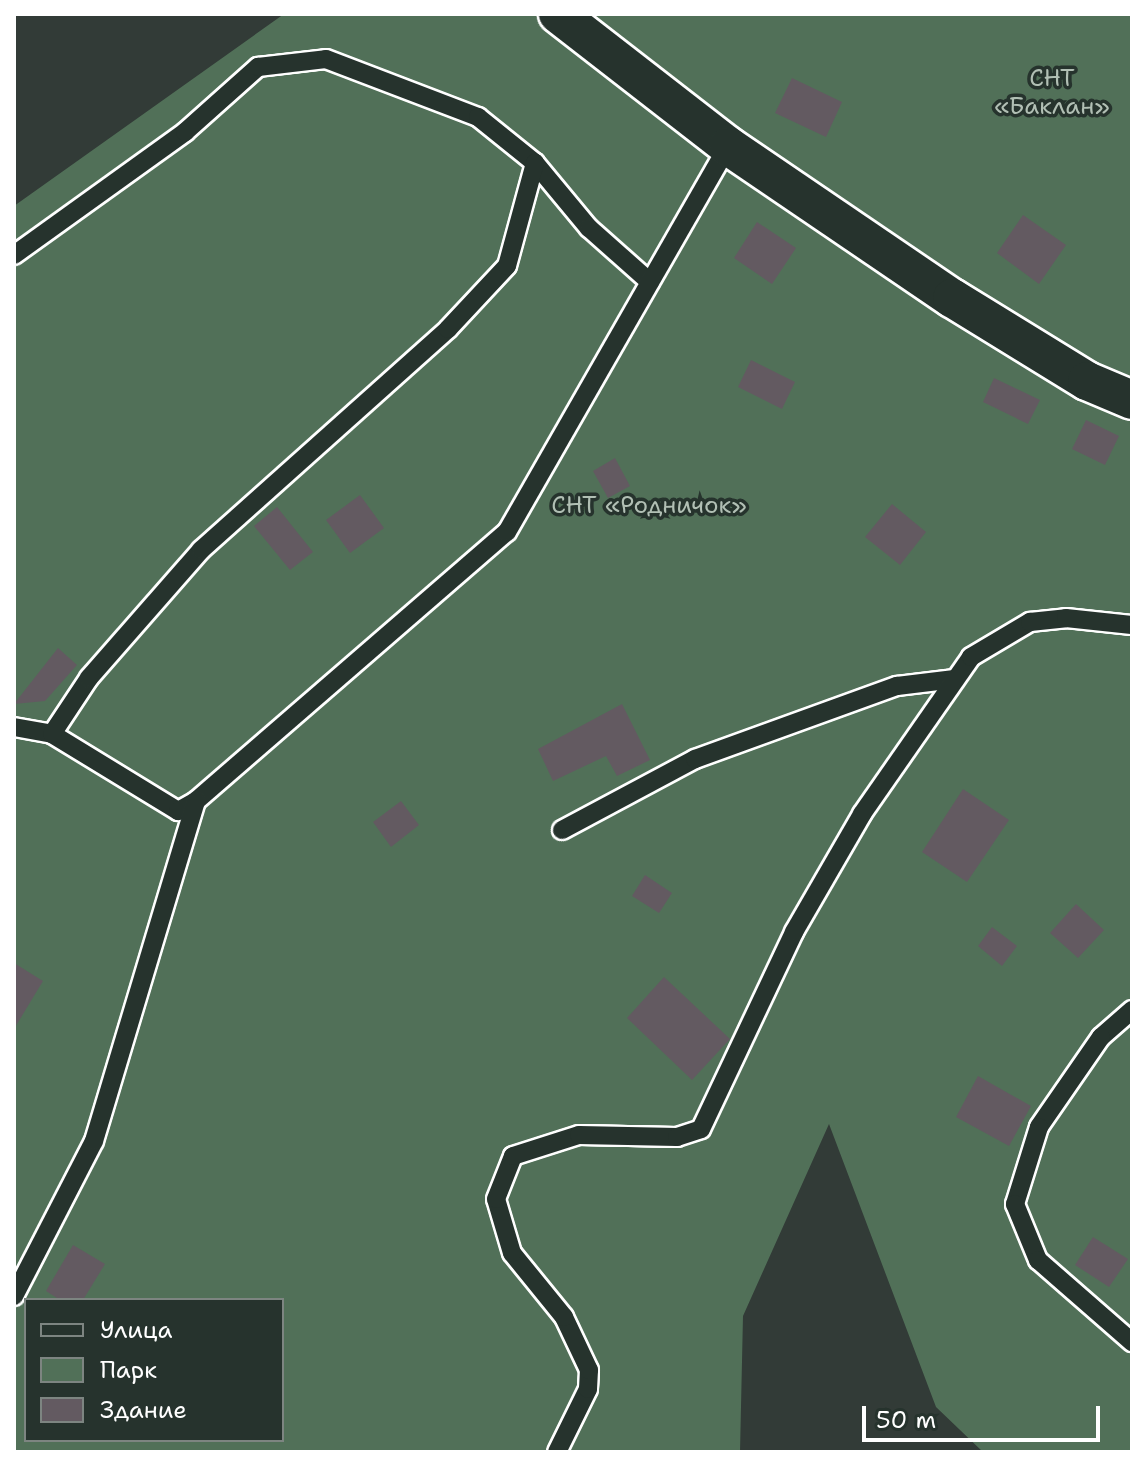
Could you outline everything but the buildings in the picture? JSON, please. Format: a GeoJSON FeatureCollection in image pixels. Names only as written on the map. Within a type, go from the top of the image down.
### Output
{"type":"FeatureCollection","features":[{"type":"Feature","properties":{"kind":"street"},"geometry":{"type":"LineString","coordinates":[[558,14],[728,146],[952,298],[1087,381],[1132,400]]}},
{"type":"Feature","properties":{"kind":"lane"},"geometry":{"type":"LineString","coordinates":[[14,255],[185,132],[258,67],[326,59],[478,117],[535,163],[589,228],[650,282]]}},
{"type":"Feature","properties":{"kind":"lane"},"geometry":{"type":"LineString","coordinates":[[14,727],[52,734],[178,811],[196,801],[507,532],[728,146]]}},
{"type":"Feature","properties":{"kind":"lane"},"geometry":{"type":"LineString","coordinates":[[52,734],[89,678],[201,550],[448,329],[507,266],[535,163]]}},
{"type":"Feature","properties":{"kind":"lane"},"geometry":{"type":"LineString","coordinates":[[557,1452],[588,1389],[589,1370],[564,1317],[512,1253],[496,1199],[513,1156],[579,1135],[677,1137],[701,1129],[794,932],[862,814],[971,657],[1030,622],[1066,618],[1132,625]]}},
{"type":"Feature","properties":{"kind":"lane"},"geometry":{"type":"LineString","coordinates":[[562,830],[695,759],[897,686],[955,679]]}},
{"type":"Feature","properties":{"kind":"lane"},"geometry":{"type":"LineString","coordinates":[[14,1296],[94,1141],[196,801]]}},
{"type":"Feature","properties":{"kind":"lane"},"geometry":{"type":"LineString","coordinates":[[1132,1010],[1101,1037],[1039,1127],[1015,1204],[1038,1260],[1132,1342]]}},
{"type":"Feature","properties":{"kind":"green space","name":"СНТ «Родничок»"},"geometry":{"type":"Polygon","coordinates":[[[284,14],[1132,14],[1132,1452],[983,1452],[936,1407],[829,1124],[743,1316],[740,1452],[14,1452],[14,206],[284,14]]]}},
{"type":"Feature","properties":{"kind":"park label","name":"СНТ «Баклан»"},"geometry":{"type":"Point","coordinates":[1052,93]}}]}
